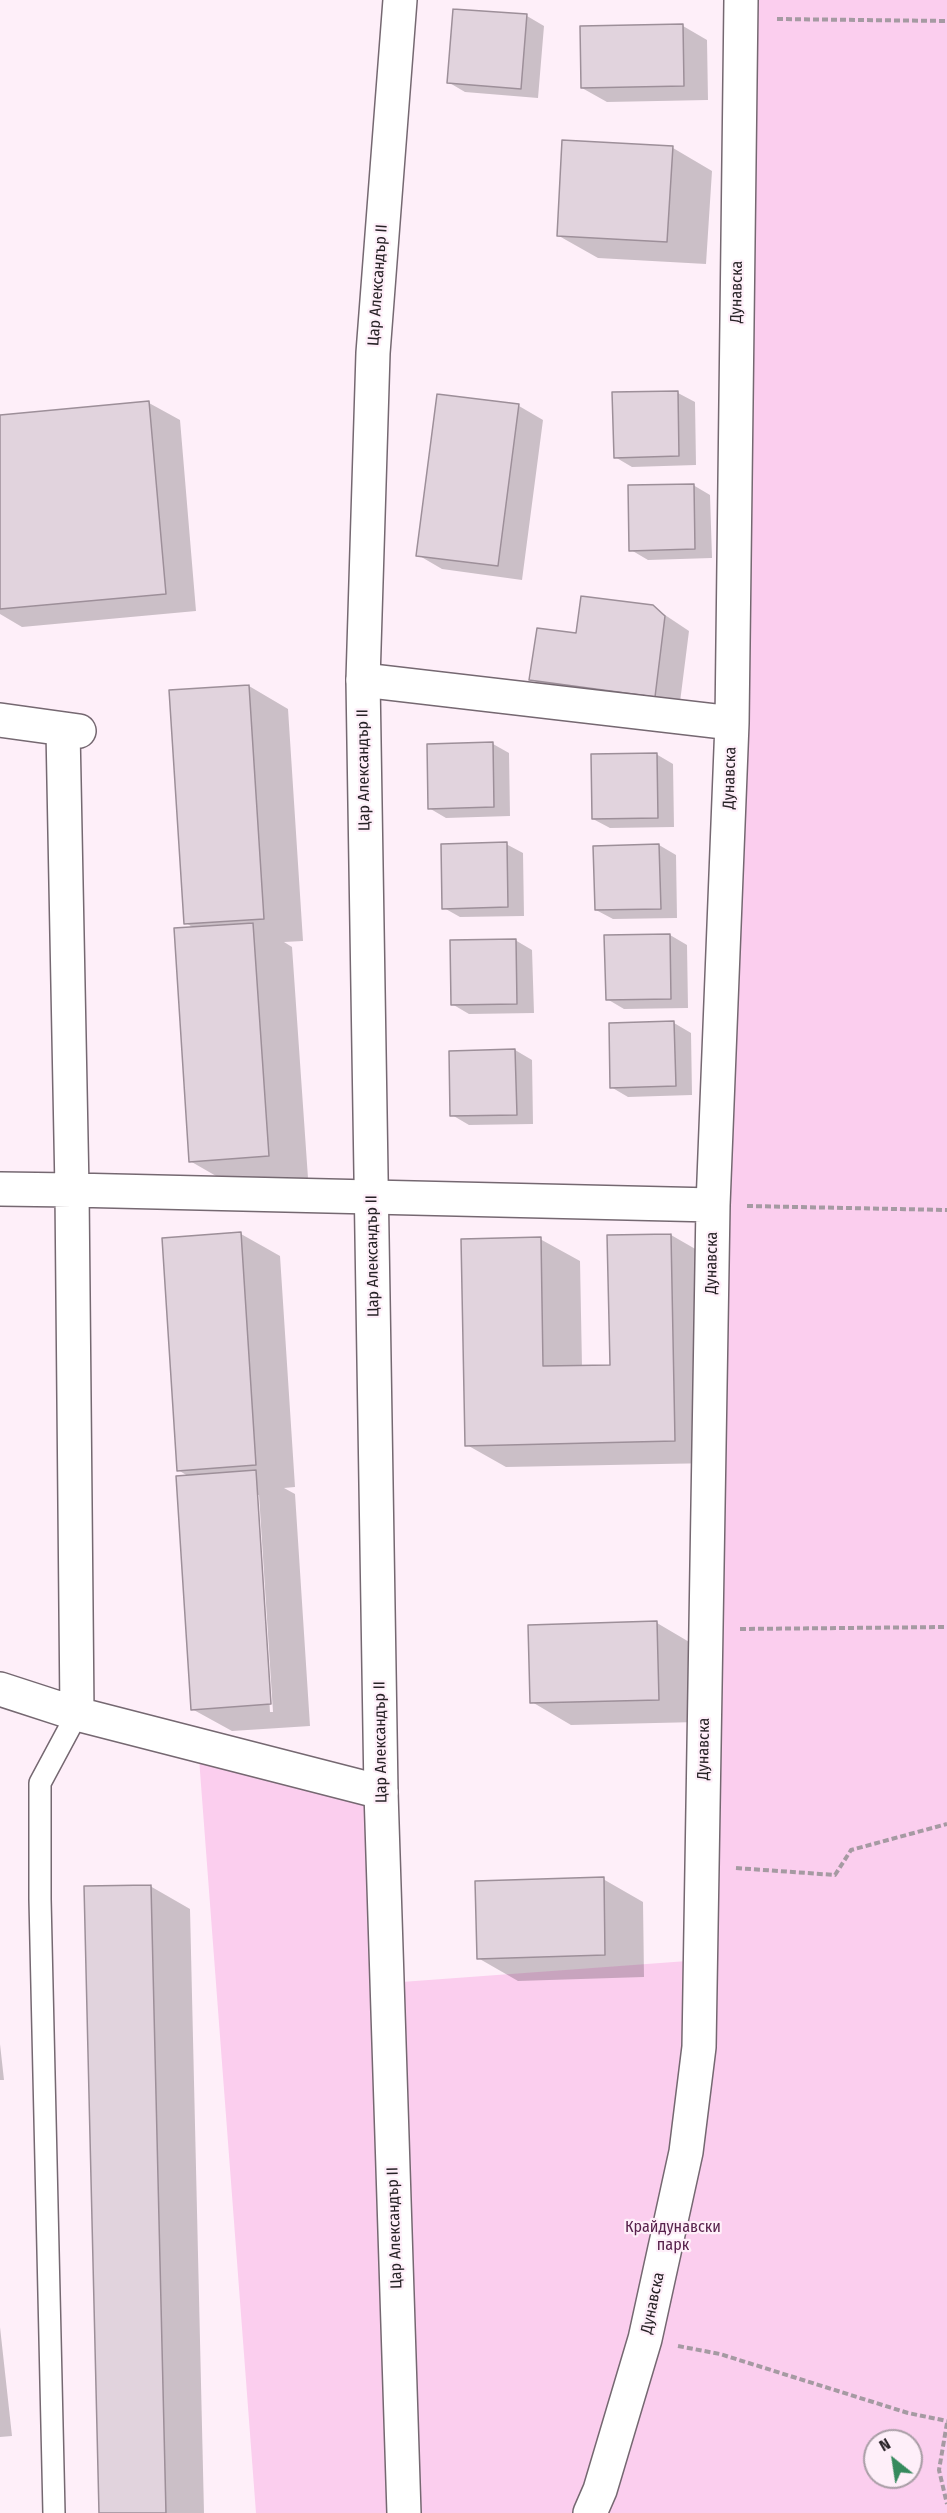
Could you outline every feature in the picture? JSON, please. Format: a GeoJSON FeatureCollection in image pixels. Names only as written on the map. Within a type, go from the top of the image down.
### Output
{"type":"FeatureCollection","features":[{"type":"Feature","properties":{"kind":"street","name":"Цар Александър II"},"geometry":{"type":"LineString","coordinates":[[400,0],[373,353],[363,680],[381,1792],[404,2513]]}},
{"type":"Feature","properties":{"kind":"street","name":"Дунавска"},"geometry":{"type":"LineString","coordinates":[[590,2513],[600,2490],[645,2339],[686,2152],[699,2047],[713,1205],[732,723],[741,9]]}},
{"type":"Feature","properties":{"kind":"street"},"geometry":{"type":"LineString","coordinates":[[363,680],[732,723]]}},
{"type":"Feature","properties":{"kind":"street"},"geometry":{"type":"LineString","coordinates":[[0,720],[71,730],[72,1190],[77,1714]]}},
{"type":"Feature","properties":{"kind":"street"},"geometry":{"type":"LineString","coordinates":[[0,1189],[713,1205]]}},
{"type":"Feature","properties":{"kind":"street"},"geometry":{"type":"LineString","coordinates":[[0,1689],[77,1714],[381,1792]]}},
{"type":"Feature","properties":{"kind":"lane"},"geometry":{"type":"LineString","coordinates":[[54,2513],[40,1899],[40,1783],[77,1714]]}},
{"type":"Feature","properties":{"kind":"path"},"geometry":{"type":"LineString","coordinates":[[741,9],[947,21]]}},
{"type":"Feature","properties":{"kind":"path"},"geometry":{"type":"LineString","coordinates":[[713,1205],[947,1210]]}},
{"type":"Feature","properties":{"kind":"path"},"geometry":{"type":"LineString","coordinates":[[706,1629],[947,1627]]}},
{"type":"Feature","properties":{"kind":"path"},"geometry":{"type":"LineString","coordinates":[[703,1866],[835,1875],[852,1850],[947,1824]]}},
{"type":"Feature","properties":{"kind":"path"},"geometry":{"type":"LineString","coordinates":[[645,2339],[720,2354],[908,2413],[947,2422],[939,2470],[947,2504]]}},
{"type":"Feature","properties":{"kind":"green space","name":"Крайдунавски парк"},"geometry":{"type":"Polygon","coordinates":[[[741,0],[947,0],[947,2513],[256,2513],[198,1745],[381,1792],[388,1983],[701,1960],[741,0]]]}},
{"type":"Feature","properties":{"kind":"building"},"geometry":{"type":"Polygon","coordinates":[[[453,9],[527,14],[521,89],[447,83],[453,9]]]}},
{"type":"Feature","properties":{"kind":"building"},"geometry":{"type":"Polygon","coordinates":[[[683,24],[684,86],[581,88],[580,26],[683,24]]]}},
{"type":"Feature","properties":{"kind":"building"},"geometry":{"type":"Polygon","coordinates":[[[562,140],[673,146],[667,242],[557,236],[562,140]]]}},
{"type":"Feature","properties":{"kind":"building"},"geometry":{"type":"Polygon","coordinates":[[[678,391],[679,456],[614,458],[612,392],[678,391]]]}},
{"type":"Feature","properties":{"kind":"building"},"geometry":{"type":"Polygon","coordinates":[[[437,394],[519,404],[498,566],[416,556],[437,394]]]}},
{"type":"Feature","properties":{"kind":"building"},"geometry":{"type":"Polygon","coordinates":[[[149,401],[166,594],[0,609],[0,415],[149,401]]]}},
{"type":"Feature","properties":{"kind":"building"},"geometry":{"type":"Polygon","coordinates":[[[694,484],[695,549],[629,551],[628,485],[694,484]]]}},
{"type":"Feature","properties":{"kind":"building"},"geometry":{"type":"Polygon","coordinates":[[[581,596],[653,605],[665,616],[655,697],[529,680],[537,628],[576,633],[581,596]]]}},
{"type":"Feature","properties":{"kind":"building"},"geometry":{"type":"Polygon","coordinates":[[[249,685],[264,919],[184,924],[169,690],[249,685]]]}},
{"type":"Feature","properties":{"kind":"building"},"geometry":{"type":"Polygon","coordinates":[[[493,742],[494,807],[428,809],[427,744],[493,742]]]}},
{"type":"Feature","properties":{"kind":"building"},"geometry":{"type":"Polygon","coordinates":[[[657,753],[658,818],[592,819],[591,754],[657,753]]]}},
{"type":"Feature","properties":{"kind":"building"},"geometry":{"type":"Polygon","coordinates":[[[507,842],[508,907],[442,909],[441,844],[507,842]]]}},
{"type":"Feature","properties":{"kind":"building"},"geometry":{"type":"Polygon","coordinates":[[[659,844],[661,909],[595,910],[593,846],[659,844]]]}},
{"type":"Feature","properties":{"kind":"building"},"geometry":{"type":"Polygon","coordinates":[[[253,923],[269,1156],[189,1162],[174,928],[253,923]]]}},
{"type":"Feature","properties":{"kind":"building"},"geometry":{"type":"Polygon","coordinates":[[[670,934],[671,999],[606,1000],[604,935],[670,934]]]}},
{"type":"Feature","properties":{"kind":"building"},"geometry":{"type":"Polygon","coordinates":[[[516,939],[517,1004],[451,1005],[450,940],[516,939]]]}},
{"type":"Feature","properties":{"kind":"building"},"geometry":{"type":"Polygon","coordinates":[[[674,1021],[676,1086],[610,1088],[609,1023],[674,1021]]]}},
{"type":"Feature","properties":{"kind":"building"},"geometry":{"type":"Polygon","coordinates":[[[515,1049],[517,1115],[450,1116],[449,1051],[515,1049]]]}},
{"type":"Feature","properties":{"kind":"building"},"geometry":{"type":"Polygon","coordinates":[[[241,1232],[256,1465],[177,1471],[162,1238],[241,1232]]]}},
{"type":"Feature","properties":{"kind":"building"},"geometry":{"type":"Polygon","coordinates":[[[671,1234],[675,1441],[465,1446],[461,1239],[541,1237],[543,1366],[610,1365],[607,1235],[671,1234]]]}},
{"type":"Feature","properties":{"kind":"building"},"geometry":{"type":"Polygon","coordinates":[[[256,1470],[271,1704],[191,1710],[176,1476],[256,1470]]]}},
{"type":"Feature","properties":{"kind":"building"},"geometry":{"type":"Polygon","coordinates":[[[657,1621],[659,1700],[530,1703],[528,1625],[657,1621]]]}},
{"type":"Feature","properties":{"kind":"building"},"geometry":{"type":"Polygon","coordinates":[[[604,1877],[605,1955],[477,1959],[475,1881],[604,1877]]]}},
{"type":"Feature","properties":{"kind":"building"},"geometry":{"type":"Polygon","coordinates":[[[151,1885],[166,2513],[99,2513],[84,1886],[151,1885]]]}}]}
